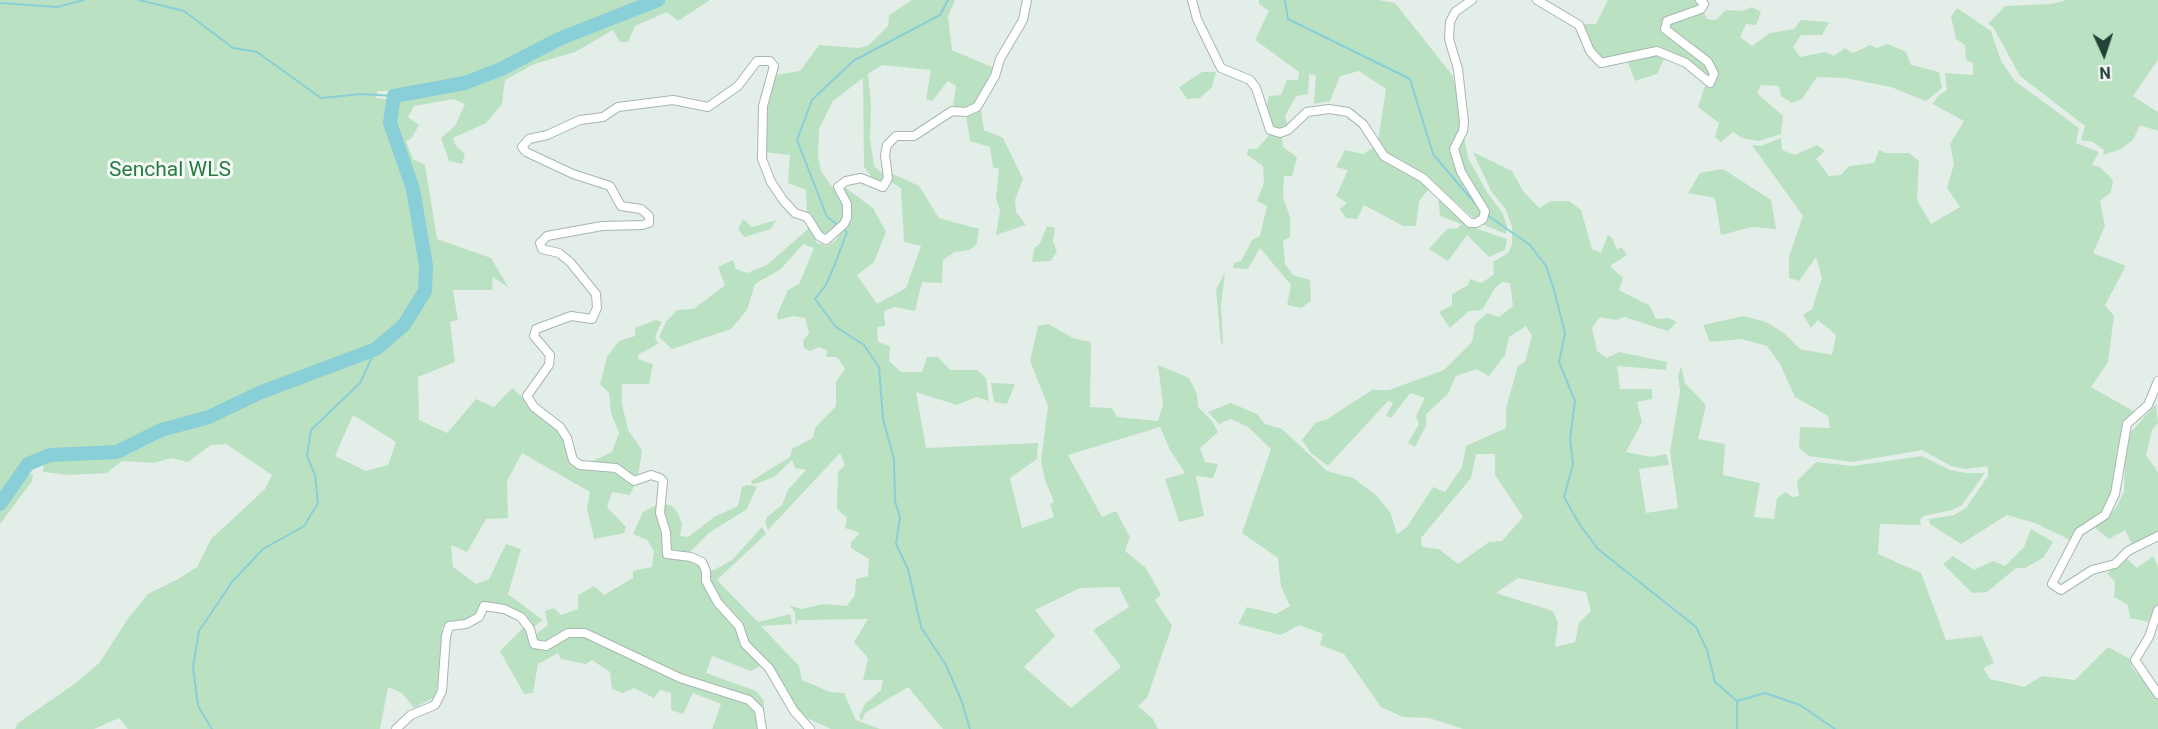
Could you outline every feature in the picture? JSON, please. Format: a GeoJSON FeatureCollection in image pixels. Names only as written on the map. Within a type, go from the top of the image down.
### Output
{"type":"FeatureCollection","features":[{"type":"Feature","properties":{"kind":"street"},"geometry":{"type":"LineString","coordinates":[[810,729],[794,711],[769,668],[745,644],[739,626],[718,603],[706,581],[706,571],[702,562],[691,557],[666,554],[666,532],[660,513],[663,481],[651,475],[634,481],[623,476],[616,468],[580,465],[573,460],[567,438],[560,427],[534,407],[527,396],[549,364],[550,355],[534,336],[536,329],[571,316],[592,319],[597,308],[596,294],[570,262],[559,252],[542,249],[540,243],[547,236],[602,226],[642,225],[649,223],[649,216],[641,209],[621,206],[610,186],[573,174],[526,152],[522,147],[529,140],[547,135],[580,120],[603,117],[618,107],[673,100],[708,107],[738,86],[757,61],[770,61],[774,66],[763,106],[762,159],[771,182],[783,200],[795,213],[807,217],[819,236],[826,240],[844,224],[847,218],[847,204],[838,187],[846,181],[861,177],[883,186],[888,178],[885,155],[887,145],[896,136],[915,136],[952,111],[966,112],[976,107],[995,76],[1000,59],[1023,20],[1026,0]]}},
{"type":"Feature","properties":{"kind":"street"},"geometry":{"type":"LineString","coordinates":[[1192,0],[1197,19],[1221,68],[1250,80],[1256,88],[1270,130],[1280,133],[1288,130],[1307,112],[1329,109],[1348,112],[1363,124],[1384,156],[1423,178],[1470,223],[1476,223],[1483,219],[1485,211],[1461,172],[1454,149],[1463,132],[1464,122],[1458,69],[1449,39],[1450,22],[1455,12],[1472,0]]}},
{"type":"Feature","properties":{"kind":"street"},"geometry":{"type":"LineString","coordinates":[[1537,0],[1579,25],[1590,51],[1601,63],[1657,51],[1686,63],[1710,84],[1714,74],[1708,62],[1665,29],[1667,21],[1675,16],[1701,9],[1704,4],[1700,0]]}},
{"type":"Feature","properties":{"kind":"street"},"geometry":{"type":"LineString","coordinates":[[2158,381],[2148,405],[2127,424],[2115,494],[2105,515],[2079,532],[2052,584],[2061,590],[2092,570],[2115,564],[2128,551],[2158,536]]}},
{"type":"Feature","properties":{"kind":"street"},"geometry":{"type":"LineString","coordinates":[[396,729],[411,715],[435,705],[442,691],[446,636],[449,626],[466,624],[479,617],[484,606],[504,609],[521,617],[530,629],[534,644],[546,646],[568,633],[585,633],[680,678],[749,700],[759,710],[762,729]]}},
{"type":"Feature","properties":{"kind":"street"},"geometry":{"type":"LineString","coordinates":[[2158,610],[2149,637],[2135,660],[2158,694]]}},
{"type":"Feature","properties":{"kind":"green space","name":"Senchal WLS"},"geometry":{"type":"Polygon","coordinates":[[[0,0],[650,0],[558,37],[499,67],[463,79],[393,91],[378,91],[376,98],[389,99],[386,125],[410,190],[424,267],[423,290],[402,324],[374,347],[310,368],[206,414],[159,427],[115,449],[87,452],[50,451],[26,461],[0,498],[0,0]]]}},
{"type":"Feature","properties":{"kind":"green space"},"geometry":{"type":"Polygon","coordinates":[[[665,0],[710,0],[678,21],[667,12],[635,26],[628,42],[620,42],[613,30],[575,52],[534,64],[505,80],[502,104],[486,123],[453,138],[456,146],[465,154],[462,164],[449,161],[441,138],[455,126],[465,104],[454,99],[414,106],[408,117],[419,125],[411,139],[406,141],[413,159],[425,165],[437,239],[491,258],[509,288],[493,277],[492,290],[453,290],[458,320],[450,322],[455,362],[418,377],[419,420],[447,433],[476,399],[494,407],[512,388],[558,428],[572,461],[615,471],[622,478],[635,484],[630,495],[612,492],[607,507],[626,527],[624,533],[594,539],[587,508],[590,492],[522,453],[507,481],[508,518],[486,519],[467,552],[451,545],[453,567],[476,584],[489,579],[506,544],[521,549],[508,594],[543,620],[534,627],[526,615],[503,604],[481,604],[474,616],[464,622],[449,623],[442,627],[441,666],[435,697],[414,708],[402,693],[388,687],[380,729],[128,729],[119,718],[94,729],[15,729],[18,723],[76,683],[100,662],[129,617],[148,594],[197,567],[211,539],[265,489],[272,475],[226,444],[211,445],[188,462],[171,458],[154,463],[122,461],[106,473],[70,475],[43,472],[44,464],[57,458],[119,455],[163,433],[210,420],[260,396],[379,351],[406,328],[431,291],[432,274],[416,188],[392,124],[397,98],[466,85],[561,41],[665,0]],[[353,415],[335,456],[366,471],[388,465],[396,442],[353,415]]]}},
{"type":"Feature","properties":{"kind":"green space"},"geometry":{"type":"Polygon","coordinates":[[[912,0],[955,0],[948,16],[952,50],[994,68],[992,76],[975,105],[964,109],[953,106],[956,86],[948,81],[932,101],[926,99],[931,70],[882,65],[868,74],[871,106],[870,138],[874,166],[886,176],[883,183],[875,181],[864,167],[863,78],[833,101],[819,129],[818,156],[821,171],[844,204],[845,218],[826,237],[820,233],[807,214],[806,190],[788,183],[790,155],[764,152],[767,133],[766,106],[775,75],[800,71],[819,45],[859,48],[869,45],[888,26],[889,15],[912,0]]]}},
{"type":"Feature","properties":{"kind":"green space"},"geometry":{"type":"Polygon","coordinates":[[[1259,0],[1379,0],[1395,3],[1453,76],[1468,158],[1488,194],[1502,212],[1507,226],[1506,234],[1479,223],[1424,174],[1386,154],[1378,141],[1386,89],[1359,71],[1340,76],[1330,101],[1314,104],[1316,75],[1309,74],[1308,94],[1296,96],[1285,116],[1288,126],[1280,131],[1271,127],[1265,112],[1269,96],[1281,95],[1287,80],[1298,80],[1299,72],[1255,40],[1269,11],[1259,4],[1259,0]]]}},
{"type":"Feature","properties":{"kind":"green space"},"geometry":{"type":"Polygon","coordinates":[[[1608,0],[1697,0],[1702,4],[1700,8],[1689,10],[1663,29],[1708,64],[1713,74],[1710,80],[1657,50],[1611,61],[1596,56],[1583,24],[1596,24],[1608,0]]]}},
{"type":"Feature","properties":{"kind":"green space"},"geometry":{"type":"Polygon","coordinates":[[[2067,0],[2158,0],[2158,60],[2133,96],[2158,112],[2158,131],[2140,125],[2133,140],[2121,149],[2103,155],[2104,150],[2093,142],[2081,140],[2085,126],[2020,76],[1993,27],[1988,24],[2005,6],[2051,4],[2067,0]]]}},
{"type":"Feature","properties":{"kind":"green space"},"geometry":{"type":"Polygon","coordinates":[[[1752,7],[1761,12],[1756,25],[1746,24],[1740,37],[1752,46],[1770,33],[1794,29],[1801,20],[1829,22],[1822,35],[1801,35],[1793,47],[1800,57],[1825,52],[1834,56],[1845,48],[1853,53],[1870,45],[1877,48],[1888,44],[1906,52],[1911,65],[1939,72],[1942,88],[1926,101],[1891,87],[1845,78],[1817,77],[1802,99],[1792,103],[1781,96],[1779,86],[1761,85],[1757,93],[1783,116],[1781,134],[1759,141],[1742,138],[1733,132],[1721,142],[1715,137],[1719,123],[1698,107],[1706,83],[1716,74],[1667,28],[1669,21],[1703,10],[1707,19],[1716,20],[1726,10],[1743,11],[1752,7]]]}},
{"type":"Feature","properties":{"kind":"green space"},"geometry":{"type":"Polygon","coordinates":[[[1957,8],[1991,31],[2001,61],[2015,81],[2079,128],[2076,143],[2099,152],[2092,165],[2100,167],[2113,180],[2111,192],[2100,201],[2105,226],[2093,253],[2126,266],[2105,305],[2114,316],[2108,362],[2091,387],[2135,412],[2125,422],[2117,451],[2113,494],[2103,513],[2076,530],[2070,540],[2035,523],[2007,515],[1961,544],[1930,524],[1929,519],[1954,515],[1966,508],[1988,476],[1988,466],[1965,469],[1951,466],[1922,450],[1852,462],[1809,456],[1799,448],[1800,427],[1830,428],[1828,416],[1795,397],[1780,364],[1767,346],[1741,339],[1710,342],[1703,325],[1744,316],[1766,322],[1784,333],[1800,349],[1832,355],[1836,335],[1818,320],[1811,328],[1803,315],[1812,309],[1822,278],[1816,257],[1799,281],[1789,278],[1789,257],[1803,216],[1752,145],[1761,146],[1781,138],[1782,150],[1795,155],[1817,145],[1825,151],[1816,159],[1829,176],[1841,175],[1849,166],[1874,163],[1879,150],[1886,153],[1909,153],[1919,161],[1917,200],[1931,224],[1960,207],[1947,188],[1954,164],[1950,144],[1964,121],[1933,104],[1938,96],[1947,90],[1945,73],[1973,75],[1973,63],[1966,60],[1965,45],[1956,39],[1951,16],[1957,8]]]}},
{"type":"Feature","properties":{"kind":"green space"},"geometry":{"type":"Polygon","coordinates":[[[1657,54],[1664,59],[1657,74],[1635,81],[1627,60],[1657,54]]]}},
{"type":"Feature","properties":{"kind":"green space"},"geometry":{"type":"Polygon","coordinates":[[[1202,72],[1216,72],[1212,87],[1200,98],[1187,99],[1179,87],[1202,72]]]}},
{"type":"Feature","properties":{"kind":"green space"},"geometry":{"type":"Polygon","coordinates":[[[981,110],[984,130],[1003,138],[1023,179],[1015,200],[1016,212],[1026,225],[996,235],[1000,210],[996,199],[999,169],[993,167],[990,147],[970,141],[966,115],[981,110]]]}},
{"type":"Feature","properties":{"kind":"green space"},"geometry":{"type":"Polygon","coordinates":[[[1271,133],[1282,137],[1283,147],[1297,157],[1292,176],[1284,176],[1283,197],[1290,217],[1290,237],[1283,241],[1285,264],[1293,275],[1310,280],[1311,301],[1301,308],[1287,305],[1291,285],[1260,248],[1248,269],[1233,268],[1234,263],[1241,261],[1252,240],[1260,236],[1267,206],[1257,201],[1264,183],[1263,166],[1247,155],[1248,149],[1257,149],[1271,133]]]}},
{"type":"Feature","properties":{"kind":"green space"},"geometry":{"type":"Polygon","coordinates":[[[1374,147],[1422,180],[1429,189],[1419,201],[1416,226],[1403,226],[1364,205],[1357,219],[1346,218],[1340,209],[1347,203],[1336,196],[1348,170],[1336,167],[1345,150],[1363,154],[1374,147]]]}},
{"type":"Feature","properties":{"kind":"green space"},"geometry":{"type":"Polygon","coordinates":[[[1473,152],[1512,171],[1523,191],[1539,208],[1551,201],[1569,201],[1581,210],[1592,249],[1601,253],[1608,235],[1612,238],[1617,250],[1621,247],[1627,255],[1610,266],[1623,278],[1619,290],[1650,306],[1656,319],[1669,318],[1677,322],[1668,331],[1624,317],[1616,320],[1600,317],[1592,328],[1597,351],[1607,358],[1619,352],[1667,362],[1666,370],[1617,366],[1620,389],[1652,389],[1652,399],[1637,402],[1642,422],[1626,452],[1651,457],[1666,454],[1669,465],[1639,469],[1646,513],[1678,508],[1670,452],[1680,391],[1678,376],[1681,366],[1685,383],[1706,405],[1698,439],[1725,444],[1723,475],[1760,483],[1754,517],[1774,519],[1777,498],[1786,492],[1792,497],[1799,496],[1797,481],[1816,462],[1853,466],[1922,456],[1950,470],[1985,473],[1962,505],[1952,510],[1924,516],[1920,520],[1921,525],[1880,524],[1878,554],[1921,573],[1946,640],[1982,636],[1994,663],[1983,668],[1990,679],[2024,687],[2042,676],[2075,680],[2108,647],[2130,659],[2132,667],[2158,698],[2158,729],[1463,729],[1429,718],[1403,717],[1381,707],[1344,654],[1320,645],[1323,634],[1299,625],[1281,635],[1238,624],[1247,607],[1276,614],[1290,606],[1281,587],[1278,558],[1242,533],[1271,449],[1248,427],[1231,419],[1219,424],[1208,412],[1231,403],[1257,414],[1265,424],[1282,429],[1327,471],[1353,478],[1377,496],[1390,512],[1397,534],[1407,527],[1433,487],[1445,492],[1462,467],[1466,446],[1506,428],[1506,408],[1518,366],[1525,362],[1532,336],[1526,326],[1509,337],[1505,355],[1489,376],[1476,369],[1456,376],[1448,394],[1426,414],[1426,426],[1415,447],[1408,443],[1419,424],[1416,416],[1425,398],[1410,393],[1391,418],[1386,416],[1393,403],[1388,401],[1328,466],[1311,453],[1302,440],[1316,422],[1326,420],[1372,390],[1389,390],[1444,370],[1472,342],[1475,324],[1487,313],[1499,317],[1513,306],[1510,283],[1502,282],[1495,288],[1482,310],[1469,311],[1450,328],[1439,312],[1452,305],[1452,294],[1468,285],[1470,279],[1482,283],[1494,274],[1493,262],[1508,253],[1512,245],[1512,226],[1505,208],[1491,191],[1473,152]],[[1476,454],[1471,478],[1421,538],[1422,547],[1439,549],[1458,564],[1489,542],[1502,541],[1523,517],[1495,475],[1495,454],[1476,454]],[[1518,578],[1496,593],[1553,611],[1558,623],[1555,647],[1575,642],[1579,623],[1591,611],[1586,592],[1518,578]]]}},
{"type":"Feature","properties":{"kind":"green space"},"geometry":{"type":"Polygon","coordinates":[[[1723,169],[1771,200],[1776,229],[1752,227],[1721,235],[1715,198],[1688,193],[1700,173],[1723,169]]]}},
{"type":"Feature","properties":{"kind":"green space"},"geometry":{"type":"Polygon","coordinates":[[[891,173],[919,186],[939,218],[979,229],[977,243],[970,250],[955,252],[943,260],[942,283],[922,282],[915,311],[894,307],[884,311],[885,326],[877,327],[878,342],[890,346],[889,361],[901,372],[922,372],[927,357],[938,357],[950,370],[977,370],[986,378],[989,401],[976,397],[957,405],[916,392],[926,448],[1038,443],[1037,459],[1010,478],[1022,528],[1054,517],[1050,504],[1054,502],[1045,480],[1041,461],[1048,406],[1030,361],[1038,326],[1048,324],[1073,338],[1091,342],[1090,407],[1112,408],[1117,417],[1158,421],[1163,404],[1158,365],[1189,378],[1197,394],[1198,407],[1212,421],[1218,432],[1200,448],[1205,462],[1218,464],[1213,478],[1196,476],[1204,516],[1179,522],[1165,479],[1185,473],[1170,450],[1160,427],[1068,455],[1102,517],[1116,511],[1130,537],[1125,551],[1146,568],[1161,595],[1155,600],[1172,626],[1147,698],[1138,706],[1153,719],[1158,729],[943,729],[908,687],[865,713],[862,721],[859,717],[865,704],[881,690],[883,680],[863,680],[868,658],[854,642],[868,619],[798,620],[796,626],[795,612],[789,605],[801,609],[824,604],[847,606],[855,595],[856,579],[868,576],[869,559],[851,548],[851,542],[860,533],[845,528],[847,518],[837,509],[838,472],[845,465],[840,453],[768,530],[765,523],[767,517],[782,505],[788,490],[806,470],[795,468],[792,460],[774,477],[758,483],[752,484],[751,481],[790,457],[792,449],[813,438],[815,428],[836,406],[836,382],[845,369],[837,357],[826,357],[827,350],[819,347],[810,351],[804,348],[803,341],[809,333],[805,318],[794,316],[778,320],[777,315],[788,290],[799,284],[814,248],[803,244],[781,269],[755,284],[747,310],[731,329],[672,349],[659,337],[666,322],[677,310],[694,309],[725,285],[718,267],[733,260],[736,269],[747,273],[767,265],[809,228],[817,243],[827,246],[835,241],[849,223],[852,213],[843,186],[873,208],[886,232],[874,262],[857,275],[877,304],[906,288],[921,246],[904,242],[901,188],[891,182],[891,173]],[[1119,587],[1080,588],[1035,610],[1055,636],[1024,667],[1071,708],[1121,667],[1093,630],[1129,607],[1119,587]]]}},
{"type":"Feature","properties":{"kind":"green space"},"geometry":{"type":"Polygon","coordinates":[[[1438,194],[1475,228],[1507,239],[1505,250],[1489,257],[1467,235],[1448,261],[1429,249],[1447,229],[1458,228],[1461,224],[1440,216],[1438,194]]]}},
{"type":"Feature","properties":{"kind":"green space"},"geometry":{"type":"Polygon","coordinates":[[[743,219],[752,227],[776,220],[771,229],[744,237],[738,229],[743,219]]]}},
{"type":"Feature","properties":{"kind":"green space"},"geometry":{"type":"Polygon","coordinates":[[[1047,226],[1055,228],[1053,241],[1057,251],[1051,261],[1032,262],[1034,249],[1040,243],[1047,226]]]}},
{"type":"Feature","properties":{"kind":"green space"},"geometry":{"type":"Polygon","coordinates":[[[1225,272],[1221,306],[1223,343],[1221,344],[1216,290],[1225,272]]]}},
{"type":"Feature","properties":{"kind":"green space"},"geometry":{"type":"Polygon","coordinates":[[[656,320],[662,322],[655,336],[658,344],[639,354],[638,359],[653,364],[649,384],[622,384],[622,404],[628,430],[642,450],[638,477],[634,479],[619,467],[586,464],[612,452],[619,433],[611,413],[609,393],[600,384],[607,357],[619,341],[635,336],[635,328],[656,320]]]}},
{"type":"Feature","properties":{"kind":"green space"},"geometry":{"type":"Polygon","coordinates":[[[991,383],[1015,384],[1007,404],[994,402],[991,383]]]}},
{"type":"Feature","properties":{"kind":"green space"},"geometry":{"type":"Polygon","coordinates":[[[2156,404],[2158,423],[2152,430],[2146,455],[2158,472],[2158,532],[2132,544],[2125,530],[2109,539],[2093,526],[2107,518],[2117,506],[2124,492],[2125,451],[2131,432],[2156,404]]]}},
{"type":"Feature","properties":{"kind":"green space"},"geometry":{"type":"Polygon","coordinates":[[[33,474],[32,481],[0,524],[0,507],[23,476],[33,474]]]}},
{"type":"Feature","properties":{"kind":"green space"},"geometry":{"type":"Polygon","coordinates":[[[757,486],[747,509],[709,533],[690,552],[695,554],[669,552],[662,503],[672,506],[678,513],[682,524],[680,536],[688,537],[714,517],[738,506],[742,487],[757,486]]]}},
{"type":"Feature","properties":{"kind":"green space"},"geometry":{"type":"Polygon","coordinates":[[[658,504],[665,533],[664,553],[701,564],[705,583],[738,628],[760,666],[751,671],[712,656],[706,673],[756,691],[764,701],[763,719],[759,708],[680,675],[586,630],[545,643],[537,641],[536,634],[548,625],[545,611],[554,608],[561,615],[578,609],[578,595],[594,586],[604,595],[633,578],[633,571],[652,567],[654,551],[647,540],[633,534],[643,512],[658,504]]]}},
{"type":"Feature","properties":{"kind":"green space"},"geometry":{"type":"Polygon","coordinates":[[[762,527],[766,534],[717,580],[758,622],[790,614],[792,624],[761,626],[799,666],[802,680],[830,692],[844,693],[856,720],[880,729],[831,729],[809,719],[804,721],[711,591],[708,570],[714,570],[732,560],[762,527]]]}},
{"type":"Feature","properties":{"kind":"green space"},"geometry":{"type":"Polygon","coordinates":[[[2031,529],[2053,542],[2043,558],[2025,568],[2016,568],[1987,592],[1972,593],[1943,564],[1953,556],[1974,570],[1993,561],[2005,566],[2024,547],[2031,529]]]}},
{"type":"Feature","properties":{"kind":"green space"},"geometry":{"type":"Polygon","coordinates":[[[2153,556],[2158,566],[2158,605],[2148,622],[2130,618],[2128,605],[2114,597],[2115,582],[2107,573],[2127,559],[2137,568],[2153,556]]]}},
{"type":"Feature","properties":{"kind":"green space"},"geometry":{"type":"Polygon","coordinates":[[[524,627],[534,645],[570,636],[585,636],[749,703],[757,715],[760,729],[712,729],[721,704],[693,693],[683,714],[671,710],[671,693],[660,690],[654,698],[634,688],[623,693],[612,689],[610,672],[592,660],[586,664],[561,659],[558,653],[538,664],[533,693],[524,694],[500,651],[524,627]]]}},
{"type":"Feature","properties":{"kind":"waterway"},"geometry":{"type":"LineString","coordinates":[[0,3],[57,7],[84,0]]}},
{"type":"Feature","properties":{"kind":"waterway"},"geometry":{"type":"LineString","coordinates":[[139,0],[184,11],[233,48],[257,52],[321,98],[361,94],[394,96]]}},
{"type":"Feature","properties":{"kind":"waterway"},"geometry":{"type":"LineString","coordinates":[[0,504],[28,464],[50,455],[117,452],[161,430],[209,417],[259,393],[376,349],[404,325],[425,291],[426,266],[413,189],[390,123],[394,96],[465,83],[501,69],[559,39],[658,0]]}},
{"type":"Feature","properties":{"kind":"waterway"},"geometry":{"type":"LineString","coordinates":[[838,225],[827,217],[797,140],[812,100],[853,61],[940,15],[948,0]]}},
{"type":"Feature","properties":{"kind":"waterway"},"geometry":{"type":"LineString","coordinates":[[1285,0],[1288,19],[1410,79],[1433,154],[1478,207]]}},
{"type":"Feature","properties":{"kind":"waterway"},"geometry":{"type":"LineString","coordinates":[[1487,215],[1530,245],[1546,266],[1554,290],[1565,333],[1559,362],[1575,401],[1570,439],[1573,464],[1564,497],[1580,525],[1598,549],[1696,627],[1707,650],[1715,682],[1737,701],[1765,693],[1800,705],[1835,729]]}},
{"type":"Feature","properties":{"kind":"waterway"},"geometry":{"type":"LineString","coordinates":[[842,228],[847,232],[835,264],[826,285],[815,299],[836,327],[864,345],[879,367],[883,419],[894,459],[895,501],[900,517],[896,544],[908,569],[921,627],[946,665],[962,702],[970,729]]}},
{"type":"Feature","properties":{"kind":"waterway"},"geometry":{"type":"LineString","coordinates":[[212,729],[198,706],[193,667],[199,631],[232,582],[263,549],[304,526],[318,503],[315,475],[307,456],[311,430],[360,383],[376,349]]}},
{"type":"Feature","properties":{"kind":"waterway"},"geometry":{"type":"LineString","coordinates":[[1737,702],[1737,729]]}}]}
